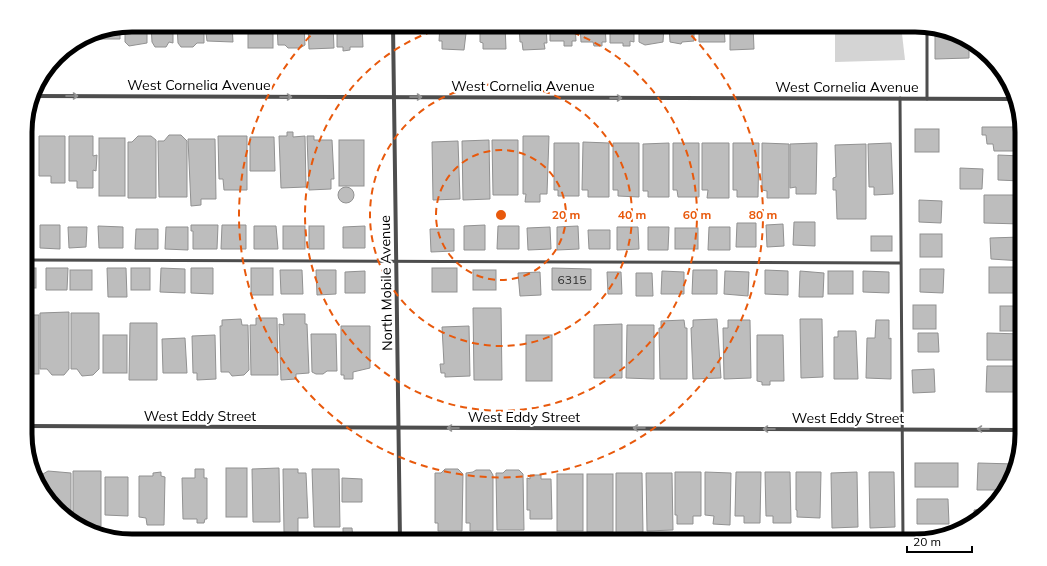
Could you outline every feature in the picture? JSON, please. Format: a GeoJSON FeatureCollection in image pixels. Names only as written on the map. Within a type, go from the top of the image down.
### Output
{"type":"FeatureCollection","features":[{"type":"Feature","properties":{"kind":"street","name":"North Mobile Avenue"},"geometry":{"type":"LineString","coordinates":[[393,32],[400,534]]}},
{"type":"Feature","properties":{"kind":"street","name":"West Cornelia Avenue"},"geometry":{"type":"LineString","coordinates":[[39,96],[1009,99]]}},
{"type":"Feature","properties":{"kind":"street","name":"West Eddy Street"},"geometry":{"type":"LineString","coordinates":[[32,426],[1015,430]]}},
{"type":"Feature","properties":{"kind":"lane"},"geometry":{"type":"LineString","coordinates":[[927,33],[927,99]]}},
{"type":"Feature","properties":{"kind":"lane"},"geometry":{"type":"LineString","coordinates":[[900,98],[903,534]]}},
{"type":"Feature","properties":{"kind":"lane"},"geometry":{"type":"LineString","coordinates":[[32,260],[900,263]]}},
{"type":"Feature","properties":{"kind":"shaded area"},"geometry":{"type":"Polygon","coordinates":[[[835,32],[902,32],[905,60],[835,62],[835,32]]]}},
{"type":"Feature","properties":{"kind":"building"},"geometry":{"type":"Polygon","coordinates":[[[147,32],[147,43],[129,46],[125,42],[125,33],[147,32]]]}},
{"type":"Feature","properties":{"kind":"building"},"geometry":{"type":"Polygon","coordinates":[[[151,32],[173,32],[173,43],[169,42],[166,47],[155,47],[152,42],[151,32]]]}},
{"type":"Feature","properties":{"kind":"building"},"geometry":{"type":"Polygon","coordinates":[[[177,32],[204,32],[204,43],[197,43],[193,47],[181,47],[178,43],[177,32]]]}},
{"type":"Feature","properties":{"kind":"building"},"geometry":{"type":"Polygon","coordinates":[[[206,32],[232,32],[233,42],[207,41],[206,32]]]}},
{"type":"Feature","properties":{"kind":"building"},"geometry":{"type":"Polygon","coordinates":[[[248,32],[273,32],[273,48],[248,48],[248,32]]]}},
{"type":"Feature","properties":{"kind":"building"},"geometry":{"type":"Polygon","coordinates":[[[277,32],[304,32],[305,45],[300,48],[288,48],[285,45],[278,45],[277,32]]]}},
{"type":"Feature","properties":{"kind":"building"},"geometry":{"type":"Polygon","coordinates":[[[308,32],[333,32],[334,48],[309,49],[308,32]]]}},
{"type":"Feature","properties":{"kind":"building"},"geometry":{"type":"Polygon","coordinates":[[[337,32],[362,32],[363,47],[350,47],[350,50],[343,51],[343,47],[337,47],[337,32]]]}},
{"type":"Feature","properties":{"kind":"building"},"geometry":{"type":"Polygon","coordinates":[[[440,32],[466,32],[464,50],[442,49],[442,41],[439,41],[440,32]]]}},
{"type":"Feature","properties":{"kind":"building"},"geometry":{"type":"Polygon","coordinates":[[[480,32],[505,32],[506,49],[483,49],[483,43],[480,42],[480,32]]]}},
{"type":"Feature","properties":{"kind":"building"},"geometry":{"type":"Polygon","coordinates":[[[519,32],[546,32],[547,43],[544,43],[545,49],[523,50],[522,42],[520,42],[519,32]]]}},
{"type":"Feature","properties":{"kind":"building"},"geometry":{"type":"Polygon","coordinates":[[[550,32],[575,32],[576,41],[572,41],[572,46],[564,46],[564,41],[550,41],[550,32]]]}},
{"type":"Feature","properties":{"kind":"building"},"geometry":{"type":"Polygon","coordinates":[[[580,32],[605,32],[606,42],[602,42],[602,46],[594,46],[593,42],[581,42],[580,32]]]}},
{"type":"Feature","properties":{"kind":"building"},"geometry":{"type":"Polygon","coordinates":[[[610,32],[634,32],[634,42],[630,41],[630,46],[623,46],[623,43],[610,43],[610,32]]]}},
{"type":"Feature","properties":{"kind":"building"},"geometry":{"type":"Polygon","coordinates":[[[639,32],[664,32],[663,42],[645,45],[639,42],[639,32]]]}},
{"type":"Feature","properties":{"kind":"building"},"geometry":{"type":"Polygon","coordinates":[[[669,32],[694,32],[694,41],[682,42],[681,44],[670,42],[669,32]]]}},
{"type":"Feature","properties":{"kind":"building"},"geometry":{"type":"Polygon","coordinates":[[[699,32],[724,32],[725,42],[699,42],[699,32]]]}},
{"type":"Feature","properties":{"kind":"building"},"geometry":{"type":"Polygon","coordinates":[[[730,32],[753,32],[754,49],[730,50],[730,32]]]}},
{"type":"Feature","properties":{"kind":"building"},"geometry":{"type":"Polygon","coordinates":[[[120,33],[120,39],[97,39],[100,37],[120,33]]]}},
{"type":"Feature","properties":{"kind":"building"},"geometry":{"type":"Polygon","coordinates":[[[935,35],[942,35],[959,42],[969,48],[969,58],[935,59],[935,35]]]}},
{"type":"Feature","properties":{"kind":"building"},"geometry":{"type":"Polygon","coordinates":[[[982,127],[1015,127],[1015,151],[994,151],[993,144],[987,144],[986,135],[982,135],[982,127]]]}},
{"type":"Feature","properties":{"kind":"building"},"geometry":{"type":"Polygon","coordinates":[[[915,129],[939,129],[939,152],[915,152],[915,129]]]}},
{"type":"Feature","properties":{"kind":"building"},"geometry":{"type":"Polygon","coordinates":[[[287,132],[293,132],[293,137],[305,136],[306,187],[281,188],[279,136],[287,136],[287,132]]]}},
{"type":"Feature","properties":{"kind":"building"},"geometry":{"type":"Polygon","coordinates":[[[169,135],[181,135],[187,141],[187,197],[159,197],[158,141],[164,141],[169,135]]]}},
{"type":"Feature","properties":{"kind":"building"},"geometry":{"type":"Polygon","coordinates":[[[39,136],[65,136],[65,183],[51,183],[51,176],[39,176],[39,136]]]}},
{"type":"Feature","properties":{"kind":"building"},"geometry":{"type":"Polygon","coordinates":[[[69,136],[93,136],[93,156],[97,155],[96,171],[93,170],[93,188],[77,188],[77,181],[69,181],[69,136]]]}},
{"type":"Feature","properties":{"kind":"building"},"geometry":{"type":"Polygon","coordinates":[[[138,136],[151,136],[156,140],[156,198],[128,198],[128,142],[132,142],[138,136]]]}},
{"type":"Feature","properties":{"kind":"building"},"geometry":{"type":"Polygon","coordinates":[[[218,136],[247,136],[247,190],[224,190],[223,179],[219,179],[218,136]]]}},
{"type":"Feature","properties":{"kind":"building"},"geometry":{"type":"Polygon","coordinates":[[[307,136],[314,136],[314,140],[332,140],[334,179],[331,179],[331,189],[309,190],[307,136]]]}},
{"type":"Feature","properties":{"kind":"building"},"geometry":{"type":"Polygon","coordinates":[[[523,136],[549,136],[547,194],[540,194],[540,202],[525,202],[526,194],[523,194],[523,136]]]}},
{"type":"Feature","properties":{"kind":"building"},"geometry":{"type":"Polygon","coordinates":[[[250,137],[274,137],[275,171],[250,171],[250,137]]]}},
{"type":"Feature","properties":{"kind":"building"},"geometry":{"type":"Polygon","coordinates":[[[99,138],[125,138],[125,196],[99,196],[99,138]]]}},
{"type":"Feature","properties":{"kind":"building"},"geometry":{"type":"Polygon","coordinates":[[[188,139],[215,139],[216,199],[201,199],[201,205],[191,206],[188,139]]]}},
{"type":"Feature","properties":{"kind":"building"},"geometry":{"type":"Polygon","coordinates":[[[339,140],[364,140],[364,186],[339,186],[339,140]]]}},
{"type":"Feature","properties":{"kind":"building"},"geometry":{"type":"Polygon","coordinates":[[[489,140],[490,199],[463,200],[462,141],[489,140]]]}},
{"type":"Feature","properties":{"kind":"building"},"geometry":{"type":"Polygon","coordinates":[[[492,140],[518,140],[518,195],[493,195],[492,140]]]}},
{"type":"Feature","properties":{"kind":"building"},"geometry":{"type":"Polygon","coordinates":[[[458,141],[460,199],[433,200],[432,142],[458,141]]]}},
{"type":"Feature","properties":{"kind":"building"},"geometry":{"type":"Polygon","coordinates":[[[583,142],[609,143],[609,197],[588,197],[588,190],[582,190],[583,142]]]}},
{"type":"Feature","properties":{"kind":"building"},"geometry":{"type":"Polygon","coordinates":[[[554,143],[579,143],[579,196],[558,196],[558,190],[554,190],[554,143]]]}},
{"type":"Feature","properties":{"kind":"building"},"geometry":{"type":"Polygon","coordinates":[[[613,143],[639,143],[639,197],[618,196],[618,190],[613,190],[613,143]]]}},
{"type":"Feature","properties":{"kind":"building"},"geometry":{"type":"Polygon","coordinates":[[[669,143],[669,197],[648,197],[648,191],[643,191],[643,144],[669,143]]]}},
{"type":"Feature","properties":{"kind":"building"},"geometry":{"type":"Polygon","coordinates":[[[673,143],[699,143],[699,197],[678,197],[677,190],[673,190],[673,143]]]}},
{"type":"Feature","properties":{"kind":"building"},"geometry":{"type":"Polygon","coordinates":[[[702,143],[729,143],[729,198],[707,198],[708,190],[702,190],[702,143]]]}},
{"type":"Feature","properties":{"kind":"building"},"geometry":{"type":"Polygon","coordinates":[[[733,143],[759,143],[758,197],[737,197],[737,190],[733,190],[733,143]]]}},
{"type":"Feature","properties":{"kind":"building"},"geometry":{"type":"Polygon","coordinates":[[[762,143],[789,144],[789,198],[767,198],[767,191],[762,190],[762,143]]]}},
{"type":"Feature","properties":{"kind":"building"},"geometry":{"type":"Polygon","coordinates":[[[817,143],[816,194],[796,194],[796,187],[790,188],[790,144],[817,143]]]}},
{"type":"Feature","properties":{"kind":"building"},"geometry":{"type":"Polygon","coordinates":[[[891,143],[893,194],[874,195],[874,187],[869,187],[868,144],[891,143]]]}},
{"type":"Feature","properties":{"kind":"building"},"geometry":{"type":"Polygon","coordinates":[[[866,144],[866,219],[837,219],[836,190],[833,190],[833,178],[836,177],[835,145],[866,144]]]}},
{"type":"Feature","properties":{"kind":"building"},"geometry":{"type":"Polygon","coordinates":[[[998,155],[1015,156],[1015,181],[998,180],[998,155]]]}},
{"type":"Feature","properties":{"kind":"building"},"geometry":{"type":"Polygon","coordinates":[[[960,168],[983,169],[982,189],[960,189],[960,168]]]}},
{"type":"Feature","properties":{"kind":"building"},"geometry":{"type":"Polygon","coordinates":[[[346,187],[353,192],[354,195],[349,202],[346,203],[339,198],[338,195],[343,188],[346,187]]]}},
{"type":"Feature","properties":{"kind":"building"},"geometry":{"type":"Polygon","coordinates":[[[984,195],[1015,195],[1015,224],[984,223],[984,195]]]}},
{"type":"Feature","properties":{"kind":"building"},"geometry":{"type":"Polygon","coordinates":[[[919,200],[942,201],[941,223],[919,222],[919,200]]]}},
{"type":"Feature","properties":{"kind":"building"},"geometry":{"type":"Polygon","coordinates":[[[794,222],[815,222],[815,246],[793,245],[794,222]]]}},
{"type":"Feature","properties":{"kind":"building"},"geometry":{"type":"Polygon","coordinates":[[[737,223],[756,223],[756,247],[736,247],[737,223]]]}},
{"type":"Feature","properties":{"kind":"building"},"geometry":{"type":"Polygon","coordinates":[[[783,224],[784,246],[767,247],[766,225],[783,224]]]}},
{"type":"Feature","properties":{"kind":"building"},"geometry":{"type":"Polygon","coordinates":[[[32,225],[33,225],[32,248],[32,225]]]}},
{"type":"Feature","properties":{"kind":"building"},"geometry":{"type":"Polygon","coordinates":[[[40,225],[60,225],[60,249],[40,248],[40,225]]]}},
{"type":"Feature","properties":{"kind":"building"},"geometry":{"type":"Polygon","coordinates":[[[191,225],[218,225],[217,249],[193,249],[193,231],[191,231],[191,225]]]}},
{"type":"Feature","properties":{"kind":"building"},"geometry":{"type":"Polygon","coordinates":[[[222,225],[246,225],[246,249],[221,249],[222,225]]]}},
{"type":"Feature","properties":{"kind":"building"},"geometry":{"type":"Polygon","coordinates":[[[485,225],[485,250],[464,250],[464,226],[485,225]]]}},
{"type":"Feature","properties":{"kind":"building"},"geometry":{"type":"Polygon","coordinates":[[[98,226],[123,227],[123,248],[99,248],[98,226]]]}},
{"type":"Feature","properties":{"kind":"building"},"geometry":{"type":"Polygon","coordinates":[[[254,226],[276,226],[278,249],[254,249],[254,226]]]}},
{"type":"Feature","properties":{"kind":"building"},"geometry":{"type":"Polygon","coordinates":[[[283,226],[305,226],[305,249],[283,249],[283,226]]]}},
{"type":"Feature","properties":{"kind":"building"},"geometry":{"type":"Polygon","coordinates":[[[309,226],[324,226],[324,249],[309,249],[309,226]]]}},
{"type":"Feature","properties":{"kind":"building"},"geometry":{"type":"Polygon","coordinates":[[[365,226],[365,248],[343,248],[343,227],[365,226]]]}},
{"type":"Feature","properties":{"kind":"building"},"geometry":{"type":"Polygon","coordinates":[[[498,226],[519,226],[519,249],[497,249],[498,226]]]}},
{"type":"Feature","properties":{"kind":"building"},"geometry":{"type":"Polygon","coordinates":[[[578,226],[579,249],[557,250],[557,227],[578,226]]]}},
{"type":"Feature","properties":{"kind":"building"},"geometry":{"type":"Polygon","coordinates":[[[68,227],[87,227],[86,247],[69,248],[68,227]]]}},
{"type":"Feature","properties":{"kind":"building"},"geometry":{"type":"Polygon","coordinates":[[[166,227],[188,227],[188,250],[165,249],[166,227]]]}},
{"type":"Feature","properties":{"kind":"building"},"geometry":{"type":"Polygon","coordinates":[[[550,227],[551,249],[528,250],[527,228],[550,227]]]}},
{"type":"Feature","properties":{"kind":"building"},"geometry":{"type":"Polygon","coordinates":[[[617,227],[638,227],[639,249],[617,250],[617,227]]]}},
{"type":"Feature","properties":{"kind":"building"},"geometry":{"type":"Polygon","coordinates":[[[648,227],[669,227],[668,250],[648,250],[648,227]]]}},
{"type":"Feature","properties":{"kind":"building"},"geometry":{"type":"Polygon","coordinates":[[[709,227],[730,227],[730,250],[708,250],[709,227]]]}},
{"type":"Feature","properties":{"kind":"building"},"geometry":{"type":"Polygon","coordinates":[[[675,228],[698,228],[698,249],[675,249],[675,228]]]}},
{"type":"Feature","properties":{"kind":"building"},"geometry":{"type":"Polygon","coordinates":[[[136,229],[158,229],[158,249],[135,249],[136,229]]]}},
{"type":"Feature","properties":{"kind":"building"},"geometry":{"type":"Polygon","coordinates":[[[430,229],[454,229],[454,251],[431,252],[430,229]]]}},
{"type":"Feature","properties":{"kind":"building"},"geometry":{"type":"Polygon","coordinates":[[[588,230],[610,230],[610,249],[589,249],[588,230]]]}},
{"type":"Feature","properties":{"kind":"building"},"geometry":{"type":"Polygon","coordinates":[[[920,234],[942,234],[942,257],[920,257],[920,234]]]}},
{"type":"Feature","properties":{"kind":"building"},"geometry":{"type":"Polygon","coordinates":[[[871,236],[892,236],[892,251],[871,251],[871,236]]]}},
{"type":"Feature","properties":{"kind":"building"},"geometry":{"type":"Polygon","coordinates":[[[1015,237],[1015,261],[991,259],[990,238],[1015,237]]]}},
{"type":"Feature","properties":{"kind":"building"},"geometry":{"type":"Polygon","coordinates":[[[989,267],[1015,267],[1015,293],[989,293],[989,267]]]}},
{"type":"Feature","properties":{"kind":"building"},"geometry":{"type":"Polygon","coordinates":[[[32,268],[36,268],[36,288],[32,288],[32,268]]]}},
{"type":"Feature","properties":{"kind":"building"},"geometry":{"type":"Polygon","coordinates":[[[46,268],[68,268],[67,290],[46,290],[46,268]]]}},
{"type":"Feature","properties":{"kind":"building"},"geometry":{"type":"Polygon","coordinates":[[[107,268],[126,268],[127,297],[108,297],[107,268]]]}},
{"type":"Feature","properties":{"kind":"building"},"geometry":{"type":"Polygon","coordinates":[[[131,268],[150,268],[150,290],[131,290],[131,268]]]}},
{"type":"Feature","properties":{"kind":"building"},"geometry":{"type":"Polygon","coordinates":[[[161,268],[185,269],[185,293],[160,292],[161,268]]]}},
{"type":"Feature","properties":{"kind":"building"},"geometry":{"type":"Polygon","coordinates":[[[191,268],[213,268],[213,294],[191,293],[191,268]]]}},
{"type":"Feature","properties":{"kind":"building"},"geometry":{"type":"Polygon","coordinates":[[[251,268],[273,268],[273,295],[251,295],[251,268]]]}},
{"type":"Feature","properties":{"kind":"building"},"geometry":{"type":"Polygon","coordinates":[[[432,268],[457,268],[457,292],[432,292],[432,268]]]}},
{"type":"Feature","properties":{"kind":"building"},"geometry":{"type":"Polygon","coordinates":[[[552,268],[591,269],[591,290],[552,290],[552,268]]]}},
{"type":"Feature","properties":{"kind":"building"},"geometry":{"type":"Polygon","coordinates":[[[920,269],[944,269],[943,293],[920,292],[920,269]]]}},
{"type":"Feature","properties":{"kind":"building"},"geometry":{"type":"Polygon","coordinates":[[[70,270],[92,270],[92,290],[70,290],[70,270]]]}},
{"type":"Feature","properties":{"kind":"building"},"geometry":{"type":"Polygon","coordinates":[[[280,270],[302,270],[303,294],[281,294],[280,270]]]}},
{"type":"Feature","properties":{"kind":"building"},"geometry":{"type":"Polygon","coordinates":[[[316,270],[336,270],[336,294],[317,295],[316,270]]]}},
{"type":"Feature","properties":{"kind":"building"},"geometry":{"type":"Polygon","coordinates":[[[473,270],[496,270],[496,290],[473,290],[473,270]]]}},
{"type":"Feature","properties":{"kind":"building"},"geometry":{"type":"Polygon","coordinates":[[[693,270],[717,270],[717,294],[692,294],[693,270]]]}},
{"type":"Feature","properties":{"kind":"building"},"geometry":{"type":"Polygon","coordinates":[[[765,270],[788,271],[788,295],[765,294],[765,270]]]}},
{"type":"Feature","properties":{"kind":"building"},"geometry":{"type":"Polygon","coordinates":[[[365,271],[365,293],[345,293],[345,272],[365,271]]]}},
{"type":"Feature","properties":{"kind":"building"},"geometry":{"type":"Polygon","coordinates":[[[662,271],[684,272],[684,294],[661,294],[662,271]]]}},
{"type":"Feature","properties":{"kind":"building"},"geometry":{"type":"Polygon","coordinates":[[[725,271],[749,272],[748,296],[724,294],[725,271]]]}},
{"type":"Feature","properties":{"kind":"building"},"geometry":{"type":"Polygon","coordinates":[[[800,271],[824,273],[823,297],[799,297],[800,271]]]}},
{"type":"Feature","properties":{"kind":"building"},"geometry":{"type":"Polygon","coordinates":[[[828,271],[853,271],[853,294],[828,294],[828,271]]]}},
{"type":"Feature","properties":{"kind":"building"},"geometry":{"type":"Polygon","coordinates":[[[863,271],[889,272],[889,293],[863,292],[863,271]]]}},
{"type":"Feature","properties":{"kind":"building"},"geometry":{"type":"Polygon","coordinates":[[[540,272],[541,295],[520,296],[518,273],[540,272]]]}},
{"type":"Feature","properties":{"kind":"building"},"geometry":{"type":"Polygon","coordinates":[[[607,272],[621,272],[622,294],[608,294],[607,272]]]}},
{"type":"Feature","properties":{"kind":"building"},"geometry":{"type":"Polygon","coordinates":[[[636,273],[652,273],[653,296],[636,296],[636,273]]]}},
{"type":"Feature","properties":{"kind":"building"},"geometry":{"type":"Polygon","coordinates":[[[913,305],[936,305],[936,329],[913,329],[913,305]]]}},
{"type":"Feature","properties":{"kind":"building"},"geometry":{"type":"Polygon","coordinates":[[[1000,306],[1015,306],[1015,331],[1000,331],[1000,306]]]}},
{"type":"Feature","properties":{"kind":"building"},"geometry":{"type":"Polygon","coordinates":[[[473,308],[501,308],[502,380],[474,380],[473,308]]]}},
{"type":"Feature","properties":{"kind":"building"},"geometry":{"type":"Polygon","coordinates":[[[69,312],[69,369],[64,375],[52,375],[47,369],[40,369],[40,313],[69,312]]]}},
{"type":"Feature","properties":{"kind":"building"},"geometry":{"type":"Polygon","coordinates":[[[71,313],[99,313],[99,369],[93,375],[82,376],[77,369],[71,369],[71,313]]]}},
{"type":"Feature","properties":{"kind":"building"},"geometry":{"type":"Polygon","coordinates":[[[283,314],[305,314],[305,324],[307,324],[309,373],[296,374],[296,379],[281,380],[279,324],[284,325],[283,314]]]}},
{"type":"Feature","properties":{"kind":"building"},"geometry":{"type":"Polygon","coordinates":[[[32,315],[39,315],[39,374],[32,374],[32,315]]]}},
{"type":"Feature","properties":{"kind":"building"},"geometry":{"type":"Polygon","coordinates":[[[256,318],[277,318],[278,375],[251,375],[250,325],[256,325],[256,318]]]}},
{"type":"Feature","properties":{"kind":"building"},"geometry":{"type":"Polygon","coordinates":[[[241,319],[242,325],[248,325],[249,370],[244,375],[232,376],[229,372],[221,372],[220,326],[222,326],[222,320],[241,319]]]}},
{"type":"Feature","properties":{"kind":"building"},"geometry":{"type":"Polygon","coordinates":[[[717,319],[721,378],[693,379],[691,328],[693,327],[693,320],[717,319]]]}},
{"type":"Feature","properties":{"kind":"building"},"geometry":{"type":"Polygon","coordinates":[[[800,319],[822,319],[823,377],[801,378],[800,319]]]}},
{"type":"Feature","properties":{"kind":"building"},"geometry":{"type":"Polygon","coordinates":[[[684,320],[685,328],[687,328],[687,379],[660,379],[659,328],[661,328],[661,321],[684,320]]]}},
{"type":"Feature","properties":{"kind":"building"},"geometry":{"type":"Polygon","coordinates":[[[728,320],[750,320],[751,378],[724,379],[723,328],[728,328],[728,320]]]}},
{"type":"Feature","properties":{"kind":"building"},"geometry":{"type":"Polygon","coordinates":[[[876,320],[889,320],[889,339],[891,338],[891,379],[866,378],[867,338],[875,338],[876,320]]]}},
{"type":"Feature","properties":{"kind":"building"},"geometry":{"type":"Polygon","coordinates":[[[130,323],[157,323],[157,380],[129,380],[130,323]]]}},
{"type":"Feature","properties":{"kind":"building"},"geometry":{"type":"Polygon","coordinates":[[[622,324],[622,378],[594,378],[594,325],[622,324]]]}},
{"type":"Feature","properties":{"kind":"building"},"geometry":{"type":"Polygon","coordinates":[[[627,325],[654,325],[654,379],[626,378],[627,325]]]}},
{"type":"Feature","properties":{"kind":"building"},"geometry":{"type":"Polygon","coordinates":[[[341,326],[370,326],[370,368],[353,372],[353,379],[344,379],[344,375],[341,375],[341,326]]]}},
{"type":"Feature","properties":{"kind":"building"},"geometry":{"type":"Polygon","coordinates":[[[469,326],[470,376],[445,377],[445,373],[441,373],[440,364],[444,364],[442,327],[469,326]]]}},
{"type":"Feature","properties":{"kind":"building"},"geometry":{"type":"Polygon","coordinates":[[[838,331],[856,331],[858,379],[834,379],[834,337],[838,337],[838,331]]]}},
{"type":"Feature","properties":{"kind":"building"},"geometry":{"type":"Polygon","coordinates":[[[918,333],[938,333],[939,352],[918,352],[918,333]]]}},
{"type":"Feature","properties":{"kind":"building"},"geometry":{"type":"Polygon","coordinates":[[[987,333],[1015,334],[1015,360],[987,360],[987,333]]]}},
{"type":"Feature","properties":{"kind":"building"},"geometry":{"type":"Polygon","coordinates":[[[311,334],[336,334],[337,371],[327,371],[323,374],[316,374],[312,372],[311,334]]]}},
{"type":"Feature","properties":{"kind":"building"},"geometry":{"type":"Polygon","coordinates":[[[103,335],[127,335],[127,373],[103,373],[103,335]]]}},
{"type":"Feature","properties":{"kind":"building"},"geometry":{"type":"Polygon","coordinates":[[[215,335],[216,379],[197,380],[197,373],[193,373],[192,336],[215,335]]]}},
{"type":"Feature","properties":{"kind":"building"},"geometry":{"type":"Polygon","coordinates":[[[526,335],[552,335],[552,381],[526,381],[526,335]]]}},
{"type":"Feature","properties":{"kind":"building"},"geometry":{"type":"Polygon","coordinates":[[[757,335],[783,335],[784,381],[770,381],[770,385],[762,385],[762,382],[757,381],[757,335]]]}},
{"type":"Feature","properties":{"kind":"building"},"geometry":{"type":"Polygon","coordinates":[[[185,338],[187,373],[163,373],[162,339],[185,338]]]}},
{"type":"Feature","properties":{"kind":"building"},"geometry":{"type":"Polygon","coordinates":[[[987,366],[1015,366],[1015,392],[986,392],[987,366]]]}},
{"type":"Feature","properties":{"kind":"building"},"geometry":{"type":"Polygon","coordinates":[[[934,369],[935,392],[913,393],[912,370],[934,369]]]}},
{"type":"Feature","properties":{"kind":"building"},"geometry":{"type":"Polygon","coordinates":[[[915,463],[958,463],[958,487],[915,487],[915,463]]]}},
{"type":"Feature","properties":{"kind":"building"},"geometry":{"type":"Polygon","coordinates":[[[978,463],[1011,464],[1005,478],[997,490],[977,490],[978,463]]]}},
{"type":"Feature","properties":{"kind":"building"},"geometry":{"type":"Polygon","coordinates":[[[226,468],[247,468],[247,517],[226,517],[226,468]]]}},
{"type":"Feature","properties":{"kind":"building"},"geometry":{"type":"Polygon","coordinates":[[[279,468],[280,522],[253,522],[252,469],[279,468]]]}},
{"type":"Feature","properties":{"kind":"building"},"geometry":{"type":"Polygon","coordinates":[[[195,469],[204,469],[204,478],[207,478],[207,519],[205,519],[204,523],[197,523],[197,519],[183,519],[182,478],[195,478],[195,469]]]}},
{"type":"Feature","properties":{"kind":"building"},"geometry":{"type":"Polygon","coordinates":[[[283,469],[298,469],[298,473],[306,473],[308,518],[298,518],[298,533],[284,532],[283,469]]]}},
{"type":"Feature","properties":{"kind":"building"},"geometry":{"type":"Polygon","coordinates":[[[312,469],[339,469],[340,527],[314,527],[312,469]]]}},
{"type":"Feature","properties":{"kind":"building"},"geometry":{"type":"Polygon","coordinates":[[[445,469],[458,469],[463,474],[462,531],[438,531],[438,523],[435,523],[435,473],[441,473],[445,469]]]}},
{"type":"Feature","properties":{"kind":"building"},"geometry":{"type":"Polygon","coordinates":[[[476,470],[490,470],[493,475],[493,531],[470,531],[470,523],[466,523],[466,473],[476,470]]]}},
{"type":"Feature","properties":{"kind":"building"},"geometry":{"type":"Polygon","coordinates":[[[506,470],[519,470],[523,474],[524,530],[497,530],[496,473],[503,473],[506,470]]]}},
{"type":"Feature","properties":{"kind":"building"},"geometry":{"type":"Polygon","coordinates":[[[48,471],[71,473],[71,513],[57,500],[45,484],[43,474],[48,471]]]}},
{"type":"Feature","properties":{"kind":"building"},"geometry":{"type":"Polygon","coordinates":[[[73,471],[101,471],[101,526],[88,524],[73,514],[73,471]]]}},
{"type":"Feature","properties":{"kind":"building"},"geometry":{"type":"Polygon","coordinates":[[[161,472],[161,476],[165,477],[164,525],[147,525],[146,518],[139,517],[139,476],[153,476],[153,473],[161,472]]]}},
{"type":"Feature","properties":{"kind":"building"},"geometry":{"type":"Polygon","coordinates":[[[675,472],[701,472],[701,516],[693,516],[693,524],[677,524],[677,515],[675,515],[675,472]]]}},
{"type":"Feature","properties":{"kind":"building"},"geometry":{"type":"Polygon","coordinates":[[[705,472],[731,473],[730,525],[713,524],[714,516],[705,515],[705,472]]]}},
{"type":"Feature","properties":{"kind":"building"},"geometry":{"type":"Polygon","coordinates":[[[736,472],[761,472],[760,523],[744,523],[744,516],[735,516],[736,472]]]}},
{"type":"Feature","properties":{"kind":"building"},"geometry":{"type":"Polygon","coordinates":[[[765,472],[790,472],[791,523],[773,523],[773,516],[766,516],[765,472]]]}},
{"type":"Feature","properties":{"kind":"building"},"geometry":{"type":"Polygon","coordinates":[[[796,472],[821,472],[820,518],[797,517],[796,472]]]}},
{"type":"Feature","properties":{"kind":"building"},"geometry":{"type":"Polygon","coordinates":[[[857,472],[858,527],[832,528],[831,473],[857,472]]]}},
{"type":"Feature","properties":{"kind":"building"},"geometry":{"type":"Polygon","coordinates":[[[869,472],[894,472],[895,527],[870,528],[869,472]]]}},
{"type":"Feature","properties":{"kind":"building"},"geometry":{"type":"Polygon","coordinates":[[[616,473],[642,473],[643,532],[616,533],[616,473]]]}},
{"type":"Feature","properties":{"kind":"building"},"geometry":{"type":"Polygon","coordinates":[[[646,473],[672,473],[673,530],[647,531],[646,473]]]}},
{"type":"Feature","properties":{"kind":"building"},"geometry":{"type":"Polygon","coordinates":[[[557,474],[583,474],[583,531],[557,531],[557,474]]]}},
{"type":"Feature","properties":{"kind":"building"},"geometry":{"type":"Polygon","coordinates":[[[587,474],[613,474],[613,532],[587,532],[587,474]]]}},
{"type":"Feature","properties":{"kind":"building"},"geometry":{"type":"Polygon","coordinates":[[[530,475],[541,475],[541,479],[551,479],[552,519],[530,519],[530,510],[527,510],[527,478],[530,479],[530,475]]]}},
{"type":"Feature","properties":{"kind":"building"},"geometry":{"type":"Polygon","coordinates":[[[105,477],[128,477],[128,516],[105,515],[105,477]]]}},
{"type":"Feature","properties":{"kind":"building"},"geometry":{"type":"Polygon","coordinates":[[[342,478],[362,479],[362,502],[342,502],[342,478]]]}},
{"type":"Feature","properties":{"kind":"building"},"geometry":{"type":"Polygon","coordinates":[[[917,499],[948,499],[949,524],[917,524],[917,499]]]}},
{"type":"Feature","properties":{"kind":"building"},"geometry":{"type":"Polygon","coordinates":[[[980,509],[974,514],[974,510],[980,509]]]}},
{"type":"Feature","properties":{"kind":"building"},"geometry":{"type":"Polygon","coordinates":[[[343,528],[352,528],[353,534],[343,534],[343,528]]]}}]}
